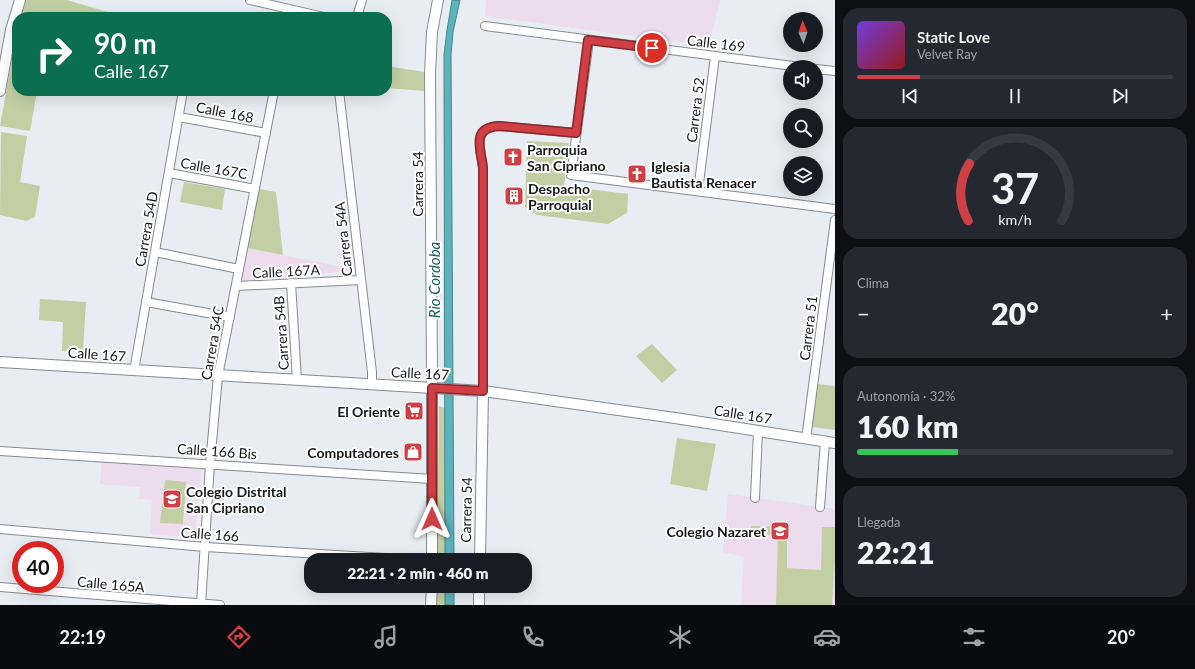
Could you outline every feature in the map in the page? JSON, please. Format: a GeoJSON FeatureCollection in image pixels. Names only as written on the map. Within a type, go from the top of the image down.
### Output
{"type":"FeatureCollection","features":[{"type":"Feature","properties":{"kind":"street"},"geometry":{"type":"LineString","coordinates":[[18,12],[20,0]]}},
{"type":"Feature","properties":{"kind":"street"},"geometry":{"type":"LineString","coordinates":[[250,0],[302,12]]}},
{"type":"Feature","properties":{"kind":"street"},"geometry":{"type":"LineString","coordinates":[[358,12],[362,0]]}},
{"type":"Feature","properties":{"kind":"street","name":"Carrera 54"},"geometry":{"type":"LineString","coordinates":[[432,553],[430,74],[432,32],[438,0]]}},
{"type":"Feature","properties":{"kind":"street","name":"Calle 169"},"geometry":{"type":"LineString","coordinates":[[484,26],[783,65]]}},
{"type":"Feature","properties":{"kind":"street"},"geometry":{"type":"LineString","coordinates":[[0,92],[12,40]]}},
{"type":"Feature","properties":{"kind":"street"},"geometry":{"type":"LineString","coordinates":[[588,40],[571,175],[835,209]]}},
{"type":"Feature","properties":{"kind":"street","name":"Carrera 52"},"geometry":{"type":"LineString","coordinates":[[698,191],[715,56]]}},
{"type":"Feature","properties":{"kind":"street"},"geometry":{"type":"LineString","coordinates":[[823,70],[835,71]]}},
{"type":"Feature","properties":{"kind":"street","name":"Carrera 54D"},"geometry":{"type":"LineString","coordinates":[[134,371],[182,96]]}},
{"type":"Feature","properties":{"kind":"street","name":"Carrera 54C"},"geometry":{"type":"LineString","coordinates":[[201,604],[210,464],[218,376],[273,96]]}},
{"type":"Feature","properties":{"kind":"street","name":"Carrera 54A"},"geometry":{"type":"LineString","coordinates":[[341,96],[372,372],[372,385]]}},
{"type":"Feature","properties":{"kind":"street","name":"Calle 168"},"geometry":{"type":"LineString","coordinates":[[179,117],[266,133]]}},
{"type":"Feature","properties":{"kind":"street","name":"Carrera 54"},"geometry":{"type":"LineString","coordinates":[[480,553],[483,391],[483,168],[479,142],[480,136],[486,128],[492,126],[576,133]]}},
{"type":"Feature","properties":{"kind":"street","name":"Calle 167C"},"geometry":{"type":"LineString","coordinates":[[169,173],[255,189]]}},
{"type":"Feature","properties":{"kind":"street","name":"Carrera 51"},"geometry":{"type":"LineString","coordinates":[[806,438],[835,220]]}},
{"type":"Feature","properties":{"kind":"street","name":"Calle 167A"},"geometry":{"type":"LineString","coordinates":[[155,252],[239,269]]}},
{"type":"Feature","properties":{"kind":"street","name":"Calle 167A"},"geometry":{"type":"LineString","coordinates":[[236,286],[361,280]]}},
{"type":"Feature","properties":{"kind":"street","name":"Carrera 54B"},"geometry":{"type":"LineString","coordinates":[[290,283],[297,380]]}},
{"type":"Feature","properties":{"kind":"street"},"geometry":{"type":"LineString","coordinates":[[146,302],[230,317]]}},
{"type":"Feature","properties":{"kind":"street","name":"Calle 167"},"geometry":{"type":"LineString","coordinates":[[0,362],[483,391],[675,418],[830,442]]}},
{"type":"Feature","properties":{"kind":"street"},"geometry":{"type":"LineString","coordinates":[[755,498],[758,431]]}},
{"type":"Feature","properties":{"kind":"street"},"geometry":{"type":"LineString","coordinates":[[820,507],[830,442]]}},
{"type":"Feature","properties":{"kind":"street","name":"Calle 166 Bis"},"geometry":{"type":"LineString","coordinates":[[0,451],[432,479]]}},
{"type":"Feature","properties":{"kind":"street","name":"Calle 166"},"geometry":{"type":"LineString","coordinates":[[0,529],[205,547],[304,553]]}},
{"type":"Feature","properties":{"kind":"street","name":"Calle 165A"},"geometry":{"type":"LineString","coordinates":[[0,587],[220,605]]}},
{"type":"Feature","properties":{"kind":"street"},"geometry":{"type":"LineString","coordinates":[[431,605],[432,593]]}},
{"type":"Feature","properties":{"kind":"street"},"geometry":{"type":"LineString","coordinates":[[479,593],[479,605]]}},
{"type":"Feature","properties":{"kind":"shaded area"},"geometry":{"type":"Polygon","coordinates":[[[486,0],[720,0],[709,46],[485,16],[486,0]]]}},
{"type":"Feature","properties":{"kind":"shaded area"},"geometry":{"type":"Polygon","coordinates":[[[247,248],[348,268],[349,271],[244,280],[241,275],[247,248]]]}},
{"type":"Feature","properties":{"kind":"shaded area","name":"Colegio Distrital San Cipriano"},"geometry":{"type":"Polygon","coordinates":[[[102,460],[201,469],[195,538],[150,534],[152,500],[139,499],[140,487],[100,484],[102,460]]]}},
{"type":"Feature","properties":{"kind":"shaded area","name":"Colegio Nazaret"},"geometry":{"type":"Polygon","coordinates":[[[728,494],[835,509],[835,605],[741,605],[744,557],[723,552],[728,494]]]}},
{"type":"Feature","properties":{"kind":"green space"},"geometry":{"type":"Polygon","coordinates":[[[24,0],[67,0],[107,12],[21,12],[24,0]]]}},
{"type":"Feature","properties":{"kind":"green space"},"geometry":{"type":"Polygon","coordinates":[[[12,59],[12,96],[36,96],[30,131],[0,126],[12,59]]]}},
{"type":"Feature","properties":{"kind":"green space"},"geometry":{"type":"Polygon","coordinates":[[[392,67],[424,72],[424,91],[392,88],[392,67]]]}},
{"type":"Feature","properties":{"kind":"green space"},"geometry":{"type":"Polygon","coordinates":[[[1,132],[27,136],[20,182],[40,186],[35,217],[26,221],[0,215],[1,132]]]}},
{"type":"Feature","properties":{"kind":"green space"},"geometry":{"type":"Polygon","coordinates":[[[527,141],[569,143],[564,186],[628,194],[627,213],[608,224],[537,215],[525,207],[527,141]]]}},
{"type":"Feature","properties":{"kind":"green space"},"geometry":{"type":"Polygon","coordinates":[[[184,182],[225,189],[222,210],[180,202],[184,182]]]}},
{"type":"Feature","properties":{"kind":"green space"},"geometry":{"type":"Polygon","coordinates":[[[259,189],[276,192],[283,255],[247,248],[259,189]]]}},
{"type":"Feature","properties":{"kind":"green space"},"geometry":{"type":"Polygon","coordinates":[[[40,299],[86,302],[83,352],[62,351],[63,322],[39,320],[40,299]]]}},
{"type":"Feature","properties":{"kind":"green space"},"geometry":{"type":"Polygon","coordinates":[[[652,344],[677,370],[662,383],[636,356],[652,344]]]}},
{"type":"Feature","properties":{"kind":"green space"},"geometry":{"type":"Polygon","coordinates":[[[818,384],[835,386],[835,430],[812,427],[818,384]]]}},
{"type":"Feature","properties":{"kind":"green space"},"geometry":{"type":"Polygon","coordinates":[[[439,406],[445,408],[445,553],[437,553],[439,406]]]}},
{"type":"Feature","properties":{"kind":"green space"},"geometry":{"type":"Polygon","coordinates":[[[677,438],[716,444],[707,491],[670,484],[677,438]]]}},
{"type":"Feature","properties":{"kind":"green space"},"geometry":{"type":"Polygon","coordinates":[[[165,480],[186,482],[183,524],[160,523],[165,480]]]}},
{"type":"Feature","properties":{"kind":"green space"},"geometry":{"type":"Polygon","coordinates":[[[751,526],[787,527],[787,568],[821,570],[822,527],[835,527],[832,605],[776,605],[778,535],[751,534],[751,526]]]}},
{"type":"Feature","properties":{"kind":"green space"},"geometry":{"type":"Polygon","coordinates":[[[436,593],[445,593],[445,605],[436,605],[436,593]]]}},
{"type":"Feature","properties":{"kind":"water"},"geometry":{"type":"Polygon","coordinates":[[[452,0],[460,0],[453,32],[451,55],[454,553],[445,553],[444,55],[452,0]]]}},
{"type":"Feature","properties":{"kind":"water"},"geometry":{"type":"Polygon","coordinates":[[[445,593],[454,593],[454,605],[445,605],[445,593]]]}},
{"type":"Feature","properties":{"kind":"place","name":"Parroquia San Cipriano"},"geometry":{"type":"Point","coordinates":[513,157]}},
{"type":"Feature","properties":{"kind":"place","name":"Iglesia Bautista Renacer"},"geometry":{"type":"Point","coordinates":[637,174]}},
{"type":"Feature","properties":{"kind":"place","name":"Despacho Parroquial"},"geometry":{"type":"Point","coordinates":[514,196]}},
{"type":"Feature","properties":{"kind":"place","name":"El Oriente"},"geometry":{"type":"Point","coordinates":[414,411]}},
{"type":"Feature","properties":{"kind":"place","name":"Computadores"},"geometry":{"type":"Point","coordinates":[413,452]}},
{"type":"Feature","properties":{"kind":"place","name":"Colegio Distrital San Cipriano"},"geometry":{"type":"Point","coordinates":[172,499]}},
{"type":"Feature","properties":{"kind":"place","name":"Colegio Nazaret"},"geometry":{"type":"Point","coordinates":[780,531]}},
{"type":"Feature","properties":{"kind":"route"},"geometry":{"type":"LineString","coordinates":[[432,519],[432,388],[483,391],[483,168],[479,142],[480,136],[486,128],[492,126],[576,133],[588,40],[652,48]]}},
{"type":"Feature","properties":{"kind":"water label","name":"Rio Cordoba"},"geometry":{"type":"Point","coordinates":[434,280]}}]}
